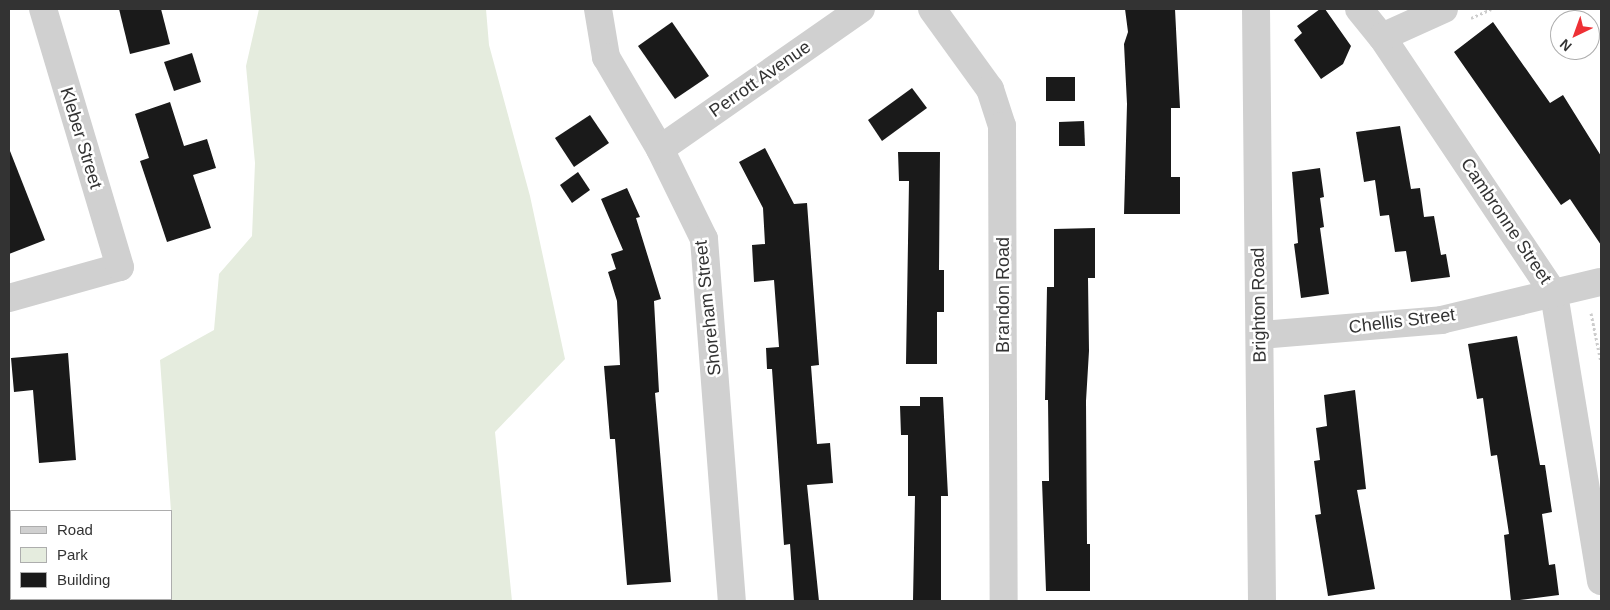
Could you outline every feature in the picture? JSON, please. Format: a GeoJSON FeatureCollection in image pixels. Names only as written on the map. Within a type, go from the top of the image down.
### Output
{"type":"FeatureCollection","features":[{"type":"Feature","properties":{"kind":"street","name":"Kleber Street"},"geometry":{"type":"LineString","coordinates":[[9,298],[120,267],[43,9]]}},
{"type":"Feature","properties":{"kind":"street","name":"Shoreham Street"},"geometry":{"type":"LineString","coordinates":[[598,9],[606,57],[660,149],[704,239],[732,601]]}},
{"type":"Feature","properties":{"kind":"street","name":"Perrott Avenue"},"geometry":{"type":"LineString","coordinates":[[660,149],[861,9]]}},
{"type":"Feature","properties":{"kind":"street","name":"Brandon Road"},"geometry":{"type":"LineString","coordinates":[[932,9],[990,89],[1002,126],[1004,601]]}},
{"type":"Feature","properties":{"kind":"street","name":"Brighton Road"},"geometry":{"type":"LineString","coordinates":[[1256,9],[1262,601]]}},
{"type":"Feature","properties":{"kind":"street","name":"Cambronne Street"},"geometry":{"type":"LineString","coordinates":[[1359,9],[1382,37],[1554,294],[1601,581]]}},
{"type":"Feature","properties":{"kind":"street"},"geometry":{"type":"LineString","coordinates":[[1382,37],[1444,9]]}},
{"type":"Feature","properties":{"kind":"street","name":"Chellis Street"},"geometry":{"type":"LineString","coordinates":[[1260,335],[1441,320],[1554,294],[1598,294]]}},
{"type":"Feature","properties":{"kind":"path"},"geometry":{"type":"LineString","coordinates":[[1598,294],[1590,309],[1601,362]]}},
{"type":"Feature","properties":{"kind":"green space"},"geometry":{"type":"Polygon","coordinates":[[[259,9],[486,9],[489,45],[530,196],[565,359],[495,432],[512,601],[9,601],[10,587],[10,600],[172,600],[172,510],[160,360],[214,330],[219,274],[252,236],[255,163],[246,66],[259,9]]]}},
{"type":"Feature","properties":{"kind":"building"},"geometry":{"type":"Polygon","coordinates":[[[119,9],[161,9],[170,44],[130,54],[119,9]]]}},
{"type":"Feature","properties":{"kind":"building"},"geometry":{"type":"Polygon","coordinates":[[[1125,9],[1175,9],[1180,108],[1171,108],[1171,177],[1180,177],[1180,214],[1124,214],[1127,104],[1124,44],[1128,32],[1125,9]]]}},
{"type":"Feature","properties":{"kind":"building"},"geometry":{"type":"Polygon","coordinates":[[[1320,9],[1325,9],[1351,46],[1343,64],[1321,79],[1294,40],[1302,33],[1297,26],[1320,9]]]}},
{"type":"Feature","properties":{"kind":"building"},"geometry":{"type":"Polygon","coordinates":[[[672,22],[709,76],[675,99],[638,46],[672,22]]]}},
{"type":"Feature","properties":{"kind":"building"},"geometry":{"type":"Polygon","coordinates":[[[1493,22],[1550,103],[1563,95],[1601,156],[1601,245],[1570,199],[1561,205],[1454,52],[1493,22]]]}},
{"type":"Feature","properties":{"kind":"building"},"geometry":{"type":"Polygon","coordinates":[[[192,53],[201,82],[174,91],[164,62],[192,53]]]}},
{"type":"Feature","properties":{"kind":"building"},"geometry":{"type":"Polygon","coordinates":[[[1046,77],[1075,77],[1075,101],[1046,101],[1046,77]]]}},
{"type":"Feature","properties":{"kind":"building"},"geometry":{"type":"Polygon","coordinates":[[[912,88],[927,108],[882,141],[868,120],[912,88]]]}},
{"type":"Feature","properties":{"kind":"building"},"geometry":{"type":"Polygon","coordinates":[[[170,102],[184,146],[207,139],[216,168],[193,175],[211,228],[167,242],[140,161],[149,158],[135,114],[170,102]]]}},
{"type":"Feature","properties":{"kind":"building"},"geometry":{"type":"Polygon","coordinates":[[[590,115],[609,143],[574,167],[555,138],[590,115]]]}},
{"type":"Feature","properties":{"kind":"building"},"geometry":{"type":"Polygon","coordinates":[[[1084,121],[1085,146],[1059,146],[1059,122],[1084,121]]]}},
{"type":"Feature","properties":{"kind":"building"},"geometry":{"type":"Polygon","coordinates":[[[1400,126],[1411,189],[1420,188],[1424,217],[1434,216],[1441,255],[1446,254],[1450,277],[1411,282],[1406,251],[1395,252],[1389,215],[1380,216],[1375,180],[1364,182],[1356,132],[1400,126]]]}},
{"type":"Feature","properties":{"kind":"building"},"geometry":{"type":"Polygon","coordinates":[[[765,148],[794,204],[807,203],[819,365],[811,366],[817,444],[830,443],[833,483],[807,485],[819,601],[794,601],[790,544],[784,545],[772,369],[767,369],[766,348],[779,347],[774,280],[754,282],[752,245],[765,244],[763,208],[739,162],[765,148]]]}},
{"type":"Feature","properties":{"kind":"building"},"geometry":{"type":"Polygon","coordinates":[[[9,152],[45,240],[9,254],[9,152]]]}},
{"type":"Feature","properties":{"kind":"building"},"geometry":{"type":"Polygon","coordinates":[[[898,152],[940,152],[939,270],[944,270],[944,312],[937,312],[937,364],[906,364],[909,181],[899,181],[898,152]]]}},
{"type":"Feature","properties":{"kind":"building"},"geometry":{"type":"Polygon","coordinates":[[[1320,168],[1324,197],[1320,198],[1324,227],[1320,228],[1329,294],[1301,298],[1294,244],[1298,243],[1292,172],[1320,168]]]}},
{"type":"Feature","properties":{"kind":"building"},"geometry":{"type":"Polygon","coordinates":[[[578,172],[590,190],[572,203],[560,185],[578,172]]]}},
{"type":"Feature","properties":{"kind":"building"},"geometry":{"type":"Polygon","coordinates":[[[627,188],[640,217],[636,218],[661,299],[654,301],[659,392],[655,393],[671,582],[627,585],[615,439],[610,439],[604,366],[620,365],[617,301],[608,272],[616,269],[611,254],[623,250],[601,199],[627,188]]]}},
{"type":"Feature","properties":{"kind":"building"},"geometry":{"type":"Polygon","coordinates":[[[1095,228],[1095,278],[1088,278],[1089,351],[1086,401],[1087,544],[1090,544],[1090,591],[1046,591],[1042,481],[1049,481],[1048,400],[1045,400],[1047,287],[1054,287],[1054,229],[1095,228]]]}},
{"type":"Feature","properties":{"kind":"building"},"geometry":{"type":"Polygon","coordinates":[[[1517,336],[1540,465],[1545,465],[1552,512],[1542,514],[1549,565],[1555,564],[1559,595],[1511,601],[1504,535],[1509,534],[1497,455],[1491,456],[1483,398],[1477,399],[1468,344],[1517,336]]]}},
{"type":"Feature","properties":{"kind":"building"},"geometry":{"type":"Polygon","coordinates":[[[68,353],[76,460],[39,463],[33,390],[14,392],[11,358],[68,353]]]}},
{"type":"Feature","properties":{"kind":"building"},"geometry":{"type":"Polygon","coordinates":[[[1355,390],[1366,489],[1357,490],[1375,589],[1328,596],[1315,515],[1321,514],[1314,461],[1320,460],[1316,428],[1327,426],[1324,395],[1355,390]]]}},
{"type":"Feature","properties":{"kind":"building"},"geometry":{"type":"Polygon","coordinates":[[[920,397],[943,397],[948,496],[941,496],[941,601],[913,601],[915,496],[908,496],[908,435],[901,435],[900,406],[920,406],[920,397]]]}}]}
